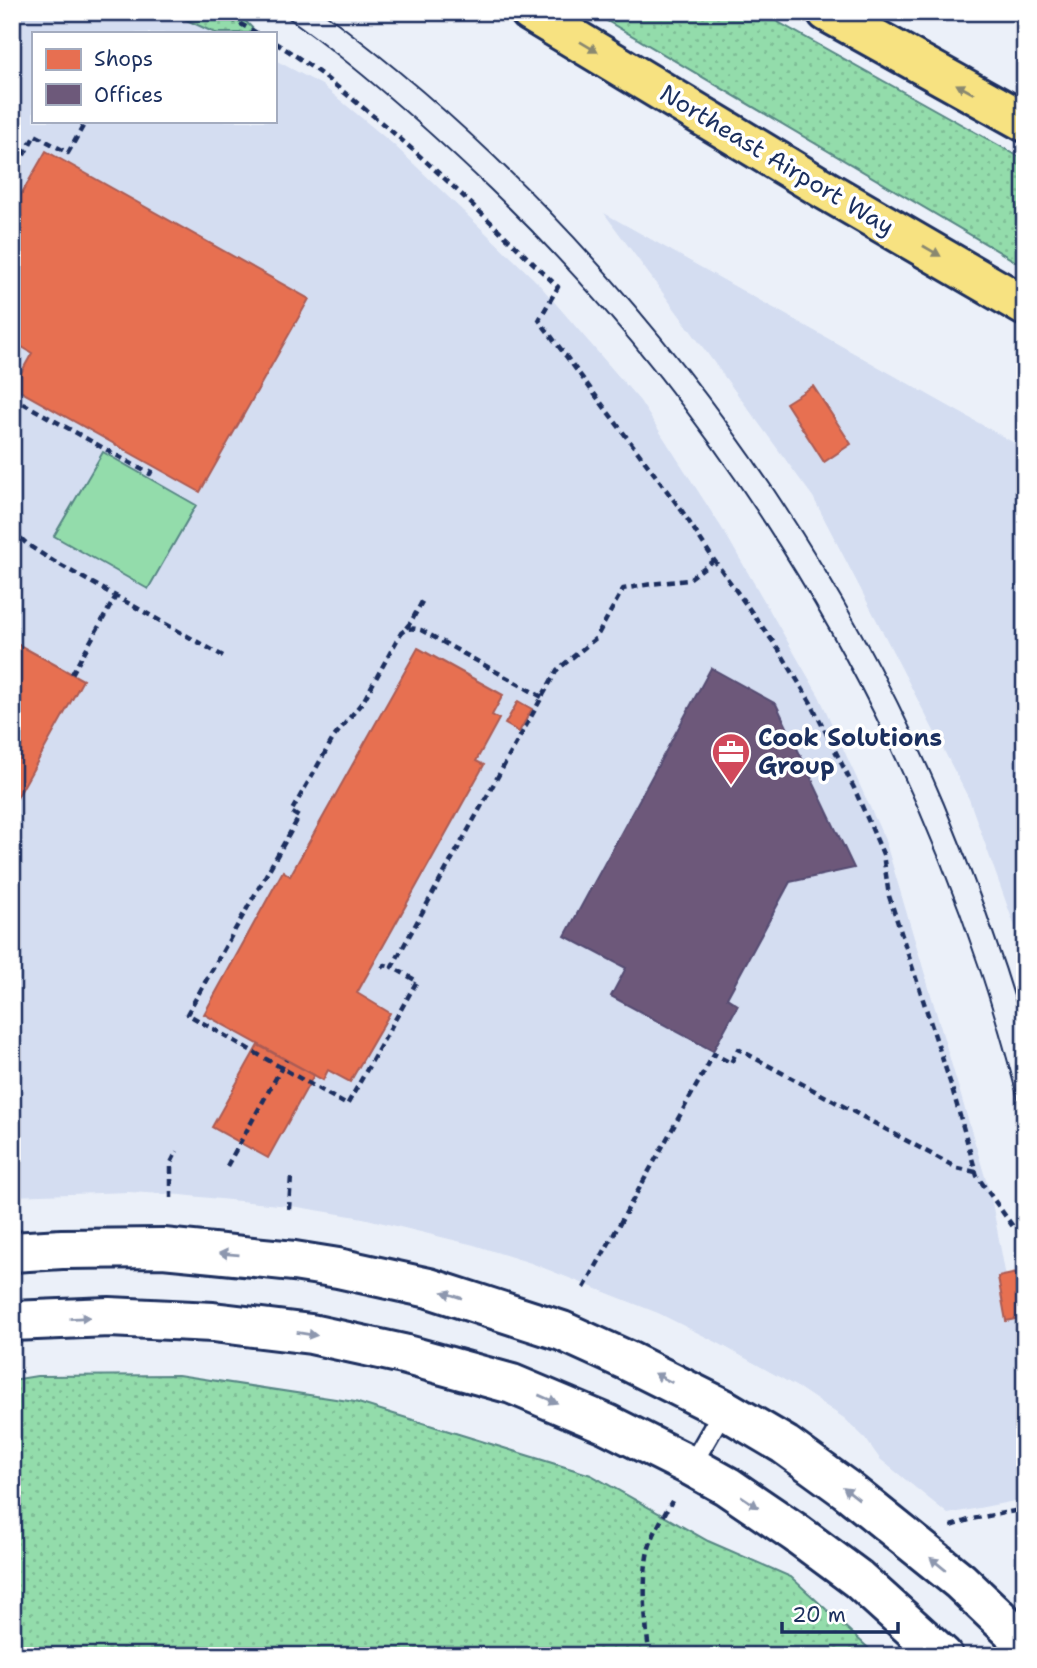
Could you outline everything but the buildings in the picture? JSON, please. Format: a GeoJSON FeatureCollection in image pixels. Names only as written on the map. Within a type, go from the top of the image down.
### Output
{"type":"FeatureCollection","features":[{"type":"Feature","properties":{"kind":"main road","name":"Northeast Airport Way"},"geometry":{"type":"LineString","coordinates":[[530,12],[827,191],[1025,306]]}},
{"type":"Feature","properties":{"kind":"main road"},"geometry":{"type":"LineString","coordinates":[[827,12],[1025,122]]}},
{"type":"Feature","properties":{"kind":"street"},"geometry":{"type":"LineString","coordinates":[[12,1252],[163,1248],[282,1259],[429,1288],[552,1328],[628,1361],[724,1409],[785,1445],[847,1490],[960,1581],[1025,1643]]}},
{"type":"Feature","properties":{"kind":"street"},"geometry":{"type":"LineString","coordinates":[[12,1321],[109,1317],[213,1322],[312,1334],[403,1354],[512,1384],[607,1424],[727,1486],[859,1579],[943,1656]]}},
{"type":"Feature","properties":{"kind":"lane"},"geometry":{"type":"LineString","coordinates":[[691,1466],[724,1409]]}},
{"type":"Feature","properties":{"kind":"path"},"geometry":{"type":"LineString","coordinates":[[219,12],[255,32]]}},
{"type":"Feature","properties":{"kind":"path"},"geometry":{"type":"LineString","coordinates":[[276,44],[330,80],[392,131],[558,287],[539,320],[682,511],[779,650],[811,703],[854,788],[883,853],[889,896],[952,1088],[977,1176],[1014,1228],[1025,1226]]}},
{"type":"Feature","properties":{"kind":"path"},"geometry":{"type":"LineString","coordinates":[[12,176],[35,135],[68,153],[85,122]]}},
{"type":"Feature","properties":{"kind":"path"},"geometry":{"type":"LineString","coordinates":[[12,360],[20,346]]}},
{"type":"Feature","properties":{"kind":"path"},"geometry":{"type":"LineString","coordinates":[[12,397],[150,474],[154,466]]}},
{"type":"Feature","properties":{"kind":"path"},"geometry":{"type":"LineString","coordinates":[[12,530],[53,561],[223,656]]}},
{"type":"Feature","properties":{"kind":"path"},"geometry":{"type":"LineString","coordinates":[[392,967],[557,670],[596,638],[623,589],[688,580],[714,560]]}},
{"type":"Feature","properties":{"kind":"path"},"geometry":{"type":"LineString","coordinates":[[72,674],[116,596]]}},
{"type":"Feature","properties":{"kind":"path"},"geometry":{"type":"LineString","coordinates":[[382,968],[385,965],[392,967],[417,981],[346,1105],[187,1014],[299,817],[291,813],[328,748],[344,723],[364,700],[424,598]]}},
{"type":"Feature","properties":{"kind":"path"},"geometry":{"type":"LineString","coordinates":[[405,629],[421,630],[541,697]]}},
{"type":"Feature","properties":{"kind":"path"},"geometry":{"type":"LineString","coordinates":[[584,1288],[714,1054],[731,1063],[738,1049],[957,1168],[976,1171]]}},
{"type":"Feature","properties":{"kind":"path"},"geometry":{"type":"LineString","coordinates":[[227,1166],[286,1060]]}},
{"type":"Feature","properties":{"kind":"path"},"geometry":{"type":"LineString","coordinates":[[171,1198],[171,1163],[177,1151]]}},
{"type":"Feature","properties":{"kind":"path"},"geometry":{"type":"LineString","coordinates":[[289,1209],[291,1176]]}},
{"type":"Feature","properties":{"kind":"path"},"geometry":{"type":"LineString","coordinates":[[650,1656],[645,1593],[648,1551],[657,1528],[691,1466]]}},
{"type":"Feature","properties":{"kind":"path"},"geometry":{"type":"LineString","coordinates":[[947,1527],[972,1519],[1025,1509]]}},
{"type":"Feature","properties":{"kind":"shaded area"},"geometry":{"type":"Polygon","coordinates":[[[12,12],[169,12],[213,32],[32,32],[32,122],[276,122],[276,61],[322,85],[394,145],[537,282],[640,401],[725,533],[819,696],[885,840],[991,1197],[1025,1378],[1025,1499],[948,1514],[880,1459],[865,1438],[844,1418],[799,1388],[658,1313],[531,1263],[474,1245],[363,1218],[298,1207],[129,1192],[12,1196],[12,12]]]}},
{"type":"Feature","properties":{"kind":"shaded area"},"geometry":{"type":"Polygon","coordinates":[[[604,213],[1025,449],[1025,955],[969,799],[813,497],[604,213]]]}},
{"type":"Feature","properties":{"kind":"green space"},"geometry":{"type":"Polygon","coordinates":[[[169,12],[237,12],[256,32],[213,32],[169,12]]]}},
{"type":"Feature","properties":{"kind":"green space"},"geometry":{"type":"Polygon","coordinates":[[[592,12],[760,12],[1025,160],[1025,267],[592,12]]]}},
{"type":"Feature","properties":{"kind":"green space"},"geometry":{"type":"Polygon","coordinates":[[[103,452],[196,505],[148,589],[54,536],[103,452]]]}},
{"type":"Feature","properties":{"kind":"green space"},"geometry":{"type":"Polygon","coordinates":[[[178,1375],[355,1402],[591,1475],[708,1541],[791,1577],[877,1656],[12,1656],[12,1380],[37,1376],[178,1375]]]}},
{"type":"Feature","properties":{"kind":"tram line"},"geometry":{"type":"LineString","coordinates":[[280,12],[335,52],[415,119],[490,189],[571,272],[646,360],[716,452],[781,548],[840,648],[892,752],[939,858],[986,987],[1025,1125]]}},
{"type":"Feature","properties":{"kind":"tram line"},"geometry":{"type":"LineString","coordinates":[[323,12],[421,90],[514,176],[603,269],[685,368],[761,472],[830,580],[891,691],[944,804],[997,945],[1025,1031]]}},
{"type":"Feature","properties":{"kind":"place","name":"Cook Solutions Group"},"geometry":{"type":"Point","coordinates":[731,786]}}]}
